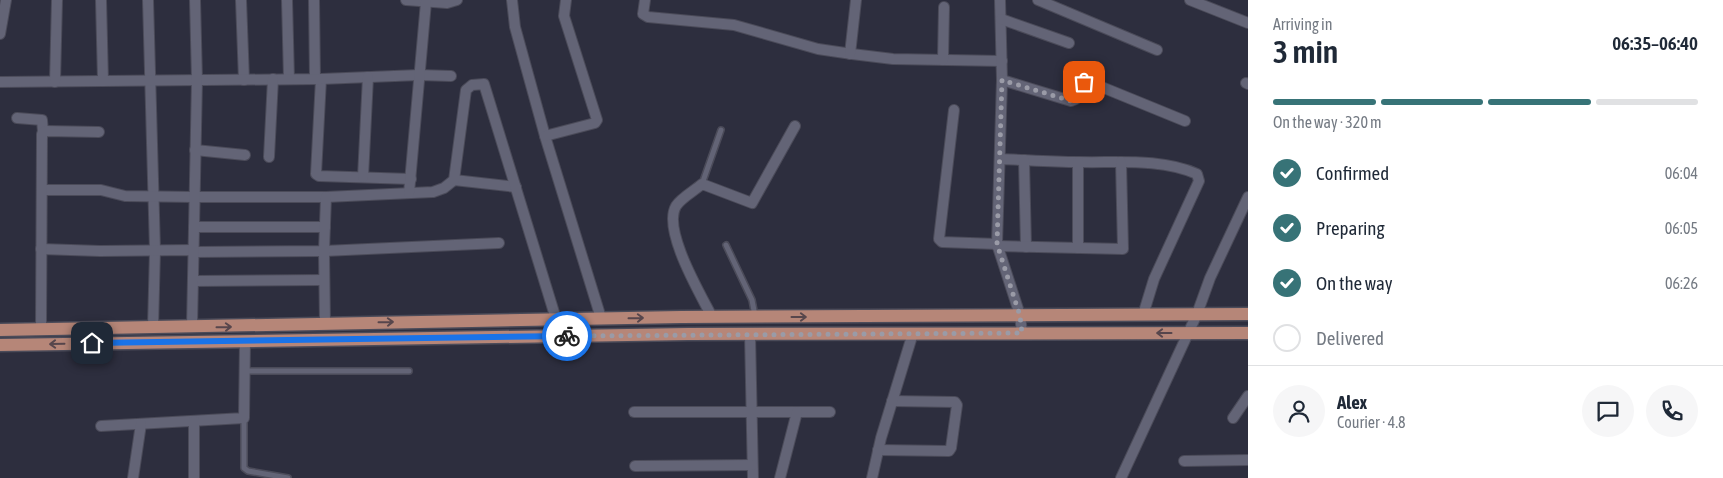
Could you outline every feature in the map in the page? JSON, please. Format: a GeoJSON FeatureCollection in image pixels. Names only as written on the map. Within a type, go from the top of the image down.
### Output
{"type":"FeatureCollection","features":[{"type":"Feature","properties":{"kind":"main road"},"geometry":{"type":"LineString","coordinates":[[0,330],[192,328],[601,318],[1248,314]]}},
{"type":"Feature","properties":{"kind":"main road"},"geometry":{"type":"LineString","coordinates":[[0,345],[477,336],[1248,332]]}},
{"type":"Feature","properties":{"kind":"street"},"geometry":{"type":"LineString","coordinates":[[0,34],[6,0]]}},
{"type":"Feature","properties":{"kind":"street"},"geometry":{"type":"LineString","coordinates":[[55,82],[57,0]]}},
{"type":"Feature","properties":{"kind":"street"},"geometry":{"type":"LineString","coordinates":[[102,0],[103,81]]}},
{"type":"Feature","properties":{"kind":"street"},"geometry":{"type":"LineString","coordinates":[[148,0],[155,250],[152,328]]}},
{"type":"Feature","properties":{"kind":"street"},"geometry":{"type":"LineString","coordinates":[[192,328],[197,80],[196,0]]}},
{"type":"Feature","properties":{"kind":"street"},"geometry":{"type":"LineString","coordinates":[[241,0],[244,80]]}},
{"type":"Feature","properties":{"kind":"street"},"geometry":{"type":"LineString","coordinates":[[287,0],[289,79]]}},
{"type":"Feature","properties":{"kind":"street"},"geometry":{"type":"LineString","coordinates":[[314,0],[318,78],[316,174],[319,176],[411,179]]}},
{"type":"Feature","properties":{"kind":"street"},"geometry":{"type":"LineString","coordinates":[[406,0],[447,3],[457,0]]}},
{"type":"Feature","properties":{"kind":"street"},"geometry":{"type":"LineString","coordinates":[[512,0],[515,27],[545,136],[601,318]]}},
{"type":"Feature","properties":{"kind":"street"},"geometry":{"type":"LineString","coordinates":[[545,136],[595,122],[596,120],[564,16],[566,0]]}},
{"type":"Feature","properties":{"kind":"street"},"geometry":{"type":"LineString","coordinates":[[645,0],[643,14],[648,17],[734,25],[818,49],[893,59],[1002,61]]}},
{"type":"Feature","properties":{"kind":"street"},"geometry":{"type":"LineString","coordinates":[[850,54],[856,0]]}},
{"type":"Feature","properties":{"kind":"street"},"geometry":{"type":"LineString","coordinates":[[1000,0],[1002,80],[997,245],[1020,316],[1022,333]]}},
{"type":"Feature","properties":{"kind":"street"},"geometry":{"type":"LineString","coordinates":[[1038,0],[1157,50]]}},
{"type":"Feature","properties":{"kind":"street"},"geometry":{"type":"LineString","coordinates":[[1190,0],[1248,23]]}},
{"type":"Feature","properties":{"kind":"street"},"geometry":{"type":"LineString","coordinates":[[409,193],[426,2]]}},
{"type":"Feature","properties":{"kind":"street"},"geometry":{"type":"LineString","coordinates":[[943,60],[944,7]]}},
{"type":"Feature","properties":{"kind":"street"},"geometry":{"type":"LineString","coordinates":[[1001,19],[1069,43]]}},
{"type":"Feature","properties":{"kind":"street"},"geometry":{"type":"LineString","coordinates":[[0,82],[451,76]]}},
{"type":"Feature","properties":{"kind":"street"},"geometry":{"type":"LineString","coordinates":[[363,177],[368,77]]}},
{"type":"Feature","properties":{"kind":"street"},"geometry":{"type":"LineString","coordinates":[[269,157],[273,79]]}},
{"type":"Feature","properties":{"kind":"street"},"geometry":{"type":"LineString","coordinates":[[1002,80],[1071,101],[1076,99],[1083,84],[1087,81],[1185,121]]}},
{"type":"Feature","properties":{"kind":"street"},"geometry":{"type":"LineString","coordinates":[[42,190],[101,190],[125,196],[194,197],[326,197],[433,192],[444,188],[454,180],[466,90],[472,85],[481,83],[485,86],[556,319]]}},
{"type":"Feature","properties":{"kind":"street"},"geometry":{"type":"LineString","coordinates":[[954,110],[939,238],[942,242],[1026,247],[1123,249],[1121,162]]}},
{"type":"Feature","properties":{"kind":"street"},"geometry":{"type":"LineString","coordinates":[[17,118],[42,120],[41,330]]}},
{"type":"Feature","properties":{"kind":"street"},"geometry":{"type":"LineString","coordinates":[[712,317],[680,255],[673,213],[675,208],[702,184],[752,203],[795,126]]}},
{"type":"Feature","properties":{"kind":"street"},"geometry":{"type":"LineString","coordinates":[[43,132],[99,132]]}},
{"type":"Feature","properties":{"kind":"street"},"geometry":{"type":"LineString","coordinates":[[195,150],[246,155]]}},
{"type":"Feature","properties":{"kind":"street"},"geometry":{"type":"LineString","coordinates":[[1001,159],[1121,162],[1168,166],[1194,172],[1199,177],[1199,181],[1156,273],[1143,315]]}},
{"type":"Feature","properties":{"kind":"street"},"geometry":{"type":"LineString","coordinates":[[1024,160],[1026,247]]}},
{"type":"Feature","properties":{"kind":"street"},"geometry":{"type":"LineString","coordinates":[[1078,162],[1078,248]]}},
{"type":"Feature","properties":{"kind":"street"},"geometry":{"type":"LineString","coordinates":[[454,180],[516,187]]}},
{"type":"Feature","properties":{"kind":"street"},"geometry":{"type":"LineString","coordinates":[[325,324],[324,251],[326,197]]}},
{"type":"Feature","properties":{"kind":"street"},"geometry":{"type":"LineString","coordinates":[[1121,478],[1197,314],[1210,278],[1248,197]]}},
{"type":"Feature","properties":{"kind":"street"},"geometry":{"type":"LineString","coordinates":[[194,227],[325,227]]}},
{"type":"Feature","properties":{"kind":"street"},"geometry":{"type":"LineString","coordinates":[[41,249],[193,250],[194,252],[324,251],[499,243]]}},
{"type":"Feature","properties":{"kind":"street"},"geometry":{"type":"LineString","coordinates":[[193,281],[324,280]]}},
{"type":"Feature","properties":{"kind":"street"},"geometry":{"type":"LineString","coordinates":[[872,478],[878,450],[913,333]]}},
{"type":"Feature","properties":{"kind":"street"},"geometry":{"type":"LineString","coordinates":[[750,334],[753,478]]}},
{"type":"Feature","properties":{"kind":"street"},"geometry":{"type":"LineString","coordinates":[[101,426],[244,418],[245,341]]}},
{"type":"Feature","properties":{"kind":"street"},"geometry":{"type":"LineString","coordinates":[[1233,418],[1248,396]]}},
{"type":"Feature","properties":{"kind":"street"},"geometry":{"type":"LineString","coordinates":[[878,450],[949,450],[951,448],[957,405],[955,402],[892,401]]}},
{"type":"Feature","properties":{"kind":"street"},"geometry":{"type":"LineString","coordinates":[[634,412],[830,412]]}},
{"type":"Feature","properties":{"kind":"street"},"geometry":{"type":"LineString","coordinates":[[780,478],[798,412]]}},
{"type":"Feature","properties":{"kind":"street"},"geometry":{"type":"LineString","coordinates":[[194,421],[194,478]]}},
{"type":"Feature","properties":{"kind":"street"},"geometry":{"type":"LineString","coordinates":[[133,478],[141,424]]}},
{"type":"Feature","properties":{"kind":"street"},"geometry":{"type":"LineString","coordinates":[[1184,461],[1248,460]]}},
{"type":"Feature","properties":{"kind":"street"},"geometry":{"type":"LineString","coordinates":[[635,466],[752,465]]}},
{"type":"Feature","properties":{"kind":"lane"},"geometry":{"type":"LineString","coordinates":[[702,184],[721,130]]}},
{"type":"Feature","properties":{"kind":"lane"},"geometry":{"type":"LineString","coordinates":[[726,245],[752,300],[755,317]]}},
{"type":"Feature","properties":{"kind":"lane"},"geometry":{"type":"LineString","coordinates":[[245,371],[409,371]]}},
{"type":"Feature","properties":{"kind":"lane"},"geometry":{"type":"LineString","coordinates":[[244,418],[245,470],[288,478]]}},
{"type":"Feature","properties":{"kind":"way so far"},"geometry":{"type":"LineString","coordinates":[[567,336],[1022,333],[1020,316],[997,244],[1002,80],[1071,101],[1076,99],[1084,82]]}},
{"type":"Feature","properties":{"kind":"route"},"geometry":{"type":"LineString","coordinates":[[92,343],[567,336]]}}]}
